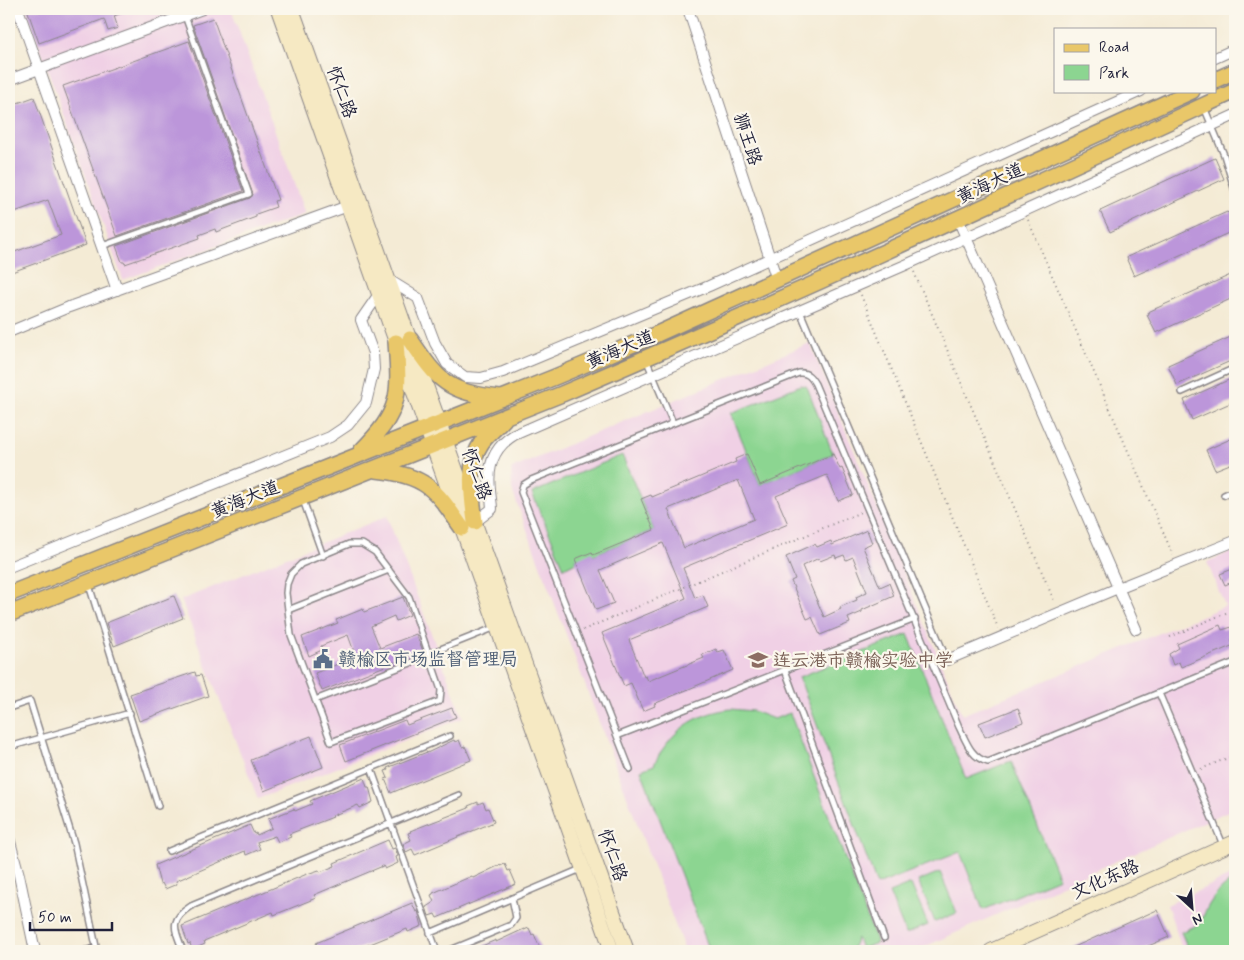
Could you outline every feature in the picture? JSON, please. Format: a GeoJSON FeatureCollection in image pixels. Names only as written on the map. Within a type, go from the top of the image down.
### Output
{"type":"FeatureCollection","features":[{"type":"Feature","properties":{"kind":"main road","name":"怀仁路"},"geometry":{"type":"LineString","coordinates":[[278,9],[379,294],[403,341]]}},
{"type":"Feature","properties":{"kind":"main road","name":"怀仁路"},"geometry":{"type":"LineString","coordinates":[[292,9],[389,280],[403,341],[468,525],[627,951]]}},
{"type":"Feature","properties":{"kind":"main road"},"geometry":{"type":"LineString","coordinates":[[1216,80],[1235,71]]}},
{"type":"Feature","properties":{"kind":"main road","name":"黄海大道"},"geometry":{"type":"LineString","coordinates":[[9,594],[433,426],[657,334],[1190,92]]}},
{"type":"Feature","properties":{"kind":"main road","name":"黄海大道"},"geometry":{"type":"LineString","coordinates":[[9,614],[507,416],[646,358],[958,219],[1235,92]]}},
{"type":"Feature","properties":{"kind":"main road"},"geometry":{"type":"LineString","coordinates":[[403,341],[449,385],[474,395],[501,398]]}},
{"type":"Feature","properties":{"kind":"main road"},"geometry":{"type":"LineString","coordinates":[[356,456],[379,432],[390,416],[396,401],[403,341]]}},
{"type":"Feature","properties":{"kind":"main road"},"geometry":{"type":"LineString","coordinates":[[468,525],[472,468],[476,454],[483,442],[507,416]]}},
{"type":"Feature","properties":{"kind":"main road"},"geometry":{"type":"LineString","coordinates":[[372,469],[408,475],[424,482],[468,525]]}},
{"type":"Feature","properties":{"kind":"main road","name":"怀仁路"},"geometry":{"type":"LineString","coordinates":[[468,525],[497,626],[612,951]]}},
{"type":"Feature","properties":{"kind":"main road","name":"文化东路"},"geometry":{"type":"LineString","coordinates":[[991,951],[1229,844]]}},
{"type":"Feature","properties":{"kind":"street"},"geometry":{"type":"LineString","coordinates":[[18,9],[117,290]]}},
{"type":"Feature","properties":{"kind":"street"},"geometry":{"type":"LineString","coordinates":[[9,80],[202,9]]}},
{"type":"Feature","properties":{"kind":"street","name":"狮王路"},"geometry":{"type":"LineString","coordinates":[[688,9],[777,280]]}},
{"type":"Feature","properties":{"kind":"street"},"geometry":{"type":"LineString","coordinates":[[1216,58],[1235,49]]}},
{"type":"Feature","properties":{"kind":"street"},"geometry":{"type":"LineString","coordinates":[[389,280],[418,298],[435,343],[447,364],[465,378],[481,378],[520,364],[709,286],[1139,92]]}},
{"type":"Feature","properties":{"kind":"street"},"geometry":{"type":"LineString","coordinates":[[468,525],[492,509],[489,488],[490,470],[494,455],[502,442],[514,435],[910,263],[1235,115]]}},
{"type":"Feature","properties":{"kind":"street"},"geometry":{"type":"LineString","coordinates":[[9,332],[69,307],[348,206]]}},
{"type":"Feature","properties":{"kind":"street"},"geometry":{"type":"LineString","coordinates":[[958,219],[1136,629]]}},
{"type":"Feature","properties":{"kind":"street"},"geometry":{"type":"LineString","coordinates":[[9,567],[330,437],[348,425],[366,403],[370,388],[374,369],[373,353],[362,320],[379,294]]}},
{"type":"Feature","properties":{"kind":"street"},"geometry":{"type":"LineString","coordinates":[[947,660],[1235,541]]}},
{"type":"Feature","properties":{"kind":"street"},"geometry":{"type":"LineString","coordinates":[[9,838],[35,951]]}},
{"type":"Feature","properties":{"kind":"lane"},"geometry":{"type":"LineString","coordinates":[[102,246],[249,194],[185,15]]}},
{"type":"Feature","properties":{"kind":"lane"},"geometry":{"type":"LineString","coordinates":[[1203,106],[1224,155],[1235,191]]}},
{"type":"Feature","properties":{"kind":"lane"},"geometry":{"type":"LineString","coordinates":[[800,311],[947,660]]}},
{"type":"Feature","properties":{"kind":"lane"},"geometry":{"type":"LineString","coordinates":[[646,358],[673,423]]}},
{"type":"Feature","properties":{"kind":"lane"},"geometry":{"type":"LineString","coordinates":[[1182,392],[1235,368]]}},
{"type":"Feature","properties":{"kind":"lane"},"geometry":{"type":"LineString","coordinates":[[630,769],[521,492],[523,485],[530,480],[803,372],[811,377],[815,384],[959,727],[972,752],[981,760],[988,762],[1235,662]]}},
{"type":"Feature","properties":{"kind":"lane"},"geometry":{"type":"LineString","coordinates":[[1224,495],[1235,490]]}},
{"type":"Feature","properties":{"kind":"lane"},"geometry":{"type":"LineString","coordinates":[[302,497],[324,556]]}},
{"type":"Feature","properties":{"kind":"lane"},"geometry":{"type":"LineString","coordinates":[[349,544],[362,544],[375,552],[389,570],[409,597],[441,690],[440,701],[331,742],[291,635],[286,584],[291,574],[301,564],[349,544]]}},
{"type":"Feature","properties":{"kind":"lane"},"geometry":{"type":"LineString","coordinates":[[288,610],[389,570]]}},
{"type":"Feature","properties":{"kind":"lane"},"geometry":{"type":"LineString","coordinates":[[88,582],[158,806]]}},
{"type":"Feature","properties":{"kind":"lane"},"geometry":{"type":"LineString","coordinates":[[617,736],[915,620]]}},
{"type":"Feature","properties":{"kind":"lane"},"geometry":{"type":"LineString","coordinates":[[316,700],[497,626]]}},
{"type":"Feature","properties":{"kind":"lane"},"geometry":{"type":"LineString","coordinates":[[785,670],[884,938]]}},
{"type":"Feature","properties":{"kind":"lane"},"geometry":{"type":"LineString","coordinates":[[1160,693],[1193,773],[1229,844]]}},
{"type":"Feature","properties":{"kind":"lane"},"geometry":{"type":"LineString","coordinates":[[9,708],[30,701],[74,843],[97,950],[84,951]]}},
{"type":"Feature","properties":{"kind":"lane"},"geometry":{"type":"LineString","coordinates":[[9,747],[130,713]]}},
{"type":"Feature","properties":{"kind":"lane"},"geometry":{"type":"LineString","coordinates":[[169,851],[450,736]]}},
{"type":"Feature","properties":{"kind":"lane"},"geometry":{"type":"LineString","coordinates":[[371,768],[437,951]]}},
{"type":"Feature","properties":{"kind":"lane"},"geometry":{"type":"LineString","coordinates":[[183,951],[174,927],[175,921],[180,913],[191,906],[459,795]]}},
{"type":"Feature","properties":{"kind":"lane"},"geometry":{"type":"LineString","coordinates":[[430,932],[582,868]]}},
{"type":"Feature","properties":{"kind":"lane"},"geometry":{"type":"LineString","coordinates":[[448,951],[511,925],[516,918],[512,898]]}},
{"type":"Feature","properties":{"kind":"path"},"geometry":{"type":"LineString","coordinates":[[1024,211],[1177,564]]}},
{"type":"Feature","properties":{"kind":"path"},"geometry":{"type":"LineString","coordinates":[[910,263],[1059,613]]}},
{"type":"Feature","properties":{"kind":"path"},"geometry":{"type":"LineString","coordinates":[[858,286],[1002,637]]}},
{"type":"Feature","properties":{"kind":"path"},"geometry":{"type":"LineString","coordinates":[[576,632],[868,509]]}},
{"type":"Feature","properties":{"kind":"path"},"geometry":{"type":"LineString","coordinates":[[1170,637],[1235,609]]}},
{"type":"Feature","properties":{"kind":"path"},"geometry":{"type":"LineString","coordinates":[[1231,611],[1235,620]]}},
{"type":"Feature","properties":{"kind":"path"},"geometry":{"type":"LineString","coordinates":[[1193,773],[1235,754]]}},
{"type":"Feature","properties":{"kind":"shaded area"},"geometry":{"type":"Polygon","coordinates":[[[26,9],[231,9],[305,214],[123,280],[26,9]]]}},
{"type":"Feature","properties":{"kind":"shaded area","name":"连云港市赣榆实验中学"},"geometry":{"type":"Polygon","coordinates":[[[810,343],[962,715],[1225,606],[1207,562],[1235,550],[1235,808],[915,951],[685,951],[512,490],[511,469],[810,343]]]}},
{"type":"Feature","properties":{"kind":"shaded area","name":"赣榆区市场监督管理局"},"geometry":{"type":"Polygon","coordinates":[[[387,516],[463,718],[258,799],[181,600],[387,516]]]}},
{"type":"Feature","properties":{"kind":"shaded area"},"geometry":{"type":"Polygon","coordinates":[[[1235,874],[1235,951],[1183,951],[1167,905],[1235,874]]]}},
{"type":"Feature","properties":{"kind":"green space"},"geometry":{"type":"Polygon","coordinates":[[[801,385],[806,386],[808,389],[833,454],[760,485],[731,413],[801,385]]]}},
{"type":"Feature","properties":{"kind":"green space"},"geometry":{"type":"Polygon","coordinates":[[[622,455],[654,530],[593,555],[575,559],[576,562],[564,568],[532,493],[622,455]]]}},
{"type":"Feature","properties":{"kind":"green space"},"geometry":{"type":"Polygon","coordinates":[[[908,634],[966,779],[1011,761],[1059,878],[983,910],[960,852],[877,885],[799,677],[908,634]]]}},
{"type":"Feature","properties":{"kind":"green space"},"geometry":{"type":"Polygon","coordinates":[[[731,709],[753,711],[774,719],[790,713],[877,943],[861,949],[857,938],[851,951],[710,951],[641,770],[654,765],[667,743],[685,726],[706,715],[731,709]]]}},
{"type":"Feature","properties":{"kind":"green space"},"geometry":{"type":"Polygon","coordinates":[[[940,872],[957,913],[935,922],[918,881],[940,872]]]}},
{"type":"Feature","properties":{"kind":"green space"},"geometry":{"type":"Polygon","coordinates":[[[1235,879],[1235,951],[1189,951],[1181,932],[1200,924],[1213,898],[1235,879]]]}},
{"type":"Feature","properties":{"kind":"green space"},"geometry":{"type":"Polygon","coordinates":[[[911,884],[928,925],[906,934],[889,893],[911,884]]]}},
{"type":"Feature","properties":{"kind":"building"},"geometry":{"type":"Polygon","coordinates":[[[27,9],[130,10],[114,16],[118,28],[108,31],[104,19],[39,43],[27,9]]]}},
{"type":"Feature","properties":{"kind":"building"},"geometry":{"type":"Polygon","coordinates":[[[213,18],[278,200],[274,201],[276,207],[256,214],[256,217],[216,232],[215,229],[199,235],[200,238],[125,264],[122,262],[116,246],[250,198],[253,195],[193,25],[213,18]]]}},
{"type":"Feature","properties":{"kind":"building"},"geometry":{"type":"Polygon","coordinates":[[[189,41],[243,191],[117,236],[63,86],[189,41]]]}},
{"type":"Feature","properties":{"kind":"building"},"geometry":{"type":"Polygon","coordinates":[[[34,97],[86,245],[9,273],[9,254],[61,235],[48,200],[9,214],[9,106],[34,97]]]}},
{"type":"Feature","properties":{"kind":"building"},"geometry":{"type":"Polygon","coordinates":[[[1215,158],[1224,179],[1110,232],[1100,211],[1215,158]]]}},
{"type":"Feature","properties":{"kind":"building"},"geometry":{"type":"Polygon","coordinates":[[[1235,210],[1235,230],[1134,276],[1127,257],[1235,210]]]}},
{"type":"Feature","properties":{"kind":"building"},"geometry":{"type":"Polygon","coordinates":[[[1235,273],[1235,297],[1156,333],[1147,315],[1149,314],[1148,312],[1235,273]]]}},
{"type":"Feature","properties":{"kind":"building"},"geometry":{"type":"Polygon","coordinates":[[[1235,335],[1235,359],[1177,385],[1168,365],[1235,335]]]}},
{"type":"Feature","properties":{"kind":"building"},"geometry":{"type":"Polygon","coordinates":[[[1235,377],[1235,401],[1192,420],[1184,400],[1235,377]]]}},
{"type":"Feature","properties":{"kind":"building"},"geometry":{"type":"Polygon","coordinates":[[[1235,437],[1235,462],[1215,470],[1206,450],[1235,437]]]}},
{"type":"Feature","properties":{"kind":"building"},"geometry":{"type":"Polygon","coordinates":[[[747,454],[760,485],[833,454],[840,469],[842,468],[853,495],[838,501],[827,475],[776,496],[788,524],[683,568],[695,598],[703,595],[708,607],[629,640],[644,677],[646,676],[648,681],[704,658],[702,655],[716,649],[718,652],[724,650],[733,670],[654,704],[655,706],[643,711],[631,683],[624,686],[602,633],[686,598],[663,543],[600,570],[614,603],[596,610],[575,559],[592,552],[593,555],[654,530],[641,499],[651,495],[652,497],[736,462],[735,459],[747,454]],[[738,480],[668,509],[684,548],[754,519],[738,480]]]}},
{"type":"Feature","properties":{"kind":"building"},"geometry":{"type":"Polygon","coordinates":[[[867,530],[872,543],[863,547],[880,587],[889,583],[894,596],[848,618],[850,623],[820,635],[812,617],[807,619],[791,581],[795,579],[786,557],[815,544],[817,547],[831,541],[832,545],[867,530]],[[835,555],[820,561],[819,558],[802,566],[824,617],[841,609],[840,607],[857,600],[856,597],[867,592],[853,557],[846,560],[844,555],[836,558],[835,555]]]}},
{"type":"Feature","properties":{"kind":"building"},"geometry":{"type":"Polygon","coordinates":[[[1235,568],[1235,581],[1225,585],[1220,574],[1235,568]]]}},
{"type":"Feature","properties":{"kind":"building"},"geometry":{"type":"Polygon","coordinates":[[[174,596],[183,618],[114,646],[106,623],[174,596]]]}},
{"type":"Feature","properties":{"kind":"building"},"geometry":{"type":"Polygon","coordinates":[[[403,597],[410,615],[396,621],[394,616],[371,626],[380,648],[416,634],[423,651],[322,691],[315,673],[356,657],[348,635],[321,646],[322,650],[309,656],[302,637],[338,623],[336,620],[363,609],[364,612],[403,597]]]}},
{"type":"Feature","properties":{"kind":"building"},"geometry":{"type":"Polygon","coordinates":[[[1220,625],[1222,630],[1235,626],[1235,639],[1231,640],[1234,645],[1181,667],[1179,662],[1173,665],[1169,654],[1179,648],[1177,644],[1220,625]]]}},
{"type":"Feature","properties":{"kind":"building"},"geometry":{"type":"Polygon","coordinates":[[[195,672],[196,676],[201,675],[208,696],[139,721],[130,694],[195,672]]]}},
{"type":"Feature","properties":{"kind":"building"},"geometry":{"type":"Polygon","coordinates":[[[452,708],[456,717],[346,761],[340,745],[405,720],[407,725],[452,708]]]}},
{"type":"Feature","properties":{"kind":"building"},"geometry":{"type":"Polygon","coordinates":[[[1018,708],[1023,722],[985,737],[979,723],[1018,708]]]}},
{"type":"Feature","properties":{"kind":"building"},"geometry":{"type":"Polygon","coordinates":[[[311,736],[323,767],[264,791],[251,760],[311,736]]]}},
{"type":"Feature","properties":{"kind":"building"},"geometry":{"type":"Polygon","coordinates":[[[454,740],[455,742],[459,740],[462,747],[465,746],[471,760],[391,793],[385,779],[388,778],[385,771],[388,770],[387,768],[427,753],[454,740]]]}},
{"type":"Feature","properties":{"kind":"building"},"geometry":{"type":"Polygon","coordinates":[[[364,778],[367,787],[369,787],[373,802],[360,808],[358,805],[289,834],[291,837],[278,842],[275,836],[257,842],[260,849],[246,855],[245,851],[176,881],[177,884],[165,889],[162,883],[160,884],[155,865],[250,825],[254,834],[256,833],[257,835],[272,828],[268,819],[312,804],[310,801],[364,778]]]}},
{"type":"Feature","properties":{"kind":"building"},"geometry":{"type":"Polygon","coordinates":[[[478,802],[478,804],[483,802],[486,809],[488,808],[494,822],[415,855],[412,849],[406,852],[403,844],[411,840],[408,833],[410,831],[469,808],[468,806],[478,802]]]}},
{"type":"Feature","properties":{"kind":"building"},"geometry":{"type":"Polygon","coordinates":[[[388,840],[392,849],[395,848],[398,863],[385,869],[383,866],[314,895],[316,898],[274,915],[273,912],[204,941],[205,944],[192,950],[190,943],[188,944],[182,926],[307,874],[319,870],[320,872],[335,866],[334,863],[388,840]]]}},
{"type":"Feature","properties":{"kind":"building"},"geometry":{"type":"Polygon","coordinates":[[[505,864],[516,884],[437,918],[435,914],[429,916],[426,907],[434,902],[431,895],[433,893],[505,864]]]}},
{"type":"Feature","properties":{"kind":"building"},"geometry":{"type":"Polygon","coordinates":[[[412,903],[416,912],[418,911],[422,926],[408,932],[407,929],[353,951],[320,951],[316,943],[412,903]]]}},
{"type":"Feature","properties":{"kind":"building"},"geometry":{"type":"Polygon","coordinates":[[[1157,910],[1169,937],[1137,951],[1065,951],[1157,910]]]}},
{"type":"Feature","properties":{"kind":"building"},"geometry":{"type":"Polygon","coordinates":[[[529,928],[540,948],[533,951],[470,951],[496,940],[496,942],[529,928]]]}},
{"type":"Feature","properties":{"kind":"place","name":"赣榆区市场监督管理局"},"geometry":{"type":"Point","coordinates":[323,659]}},
{"type":"Feature","properties":{"kind":"place","name":"连云港市赣榆实验中学"},"geometry":{"type":"Point","coordinates":[758,660]}}]}
